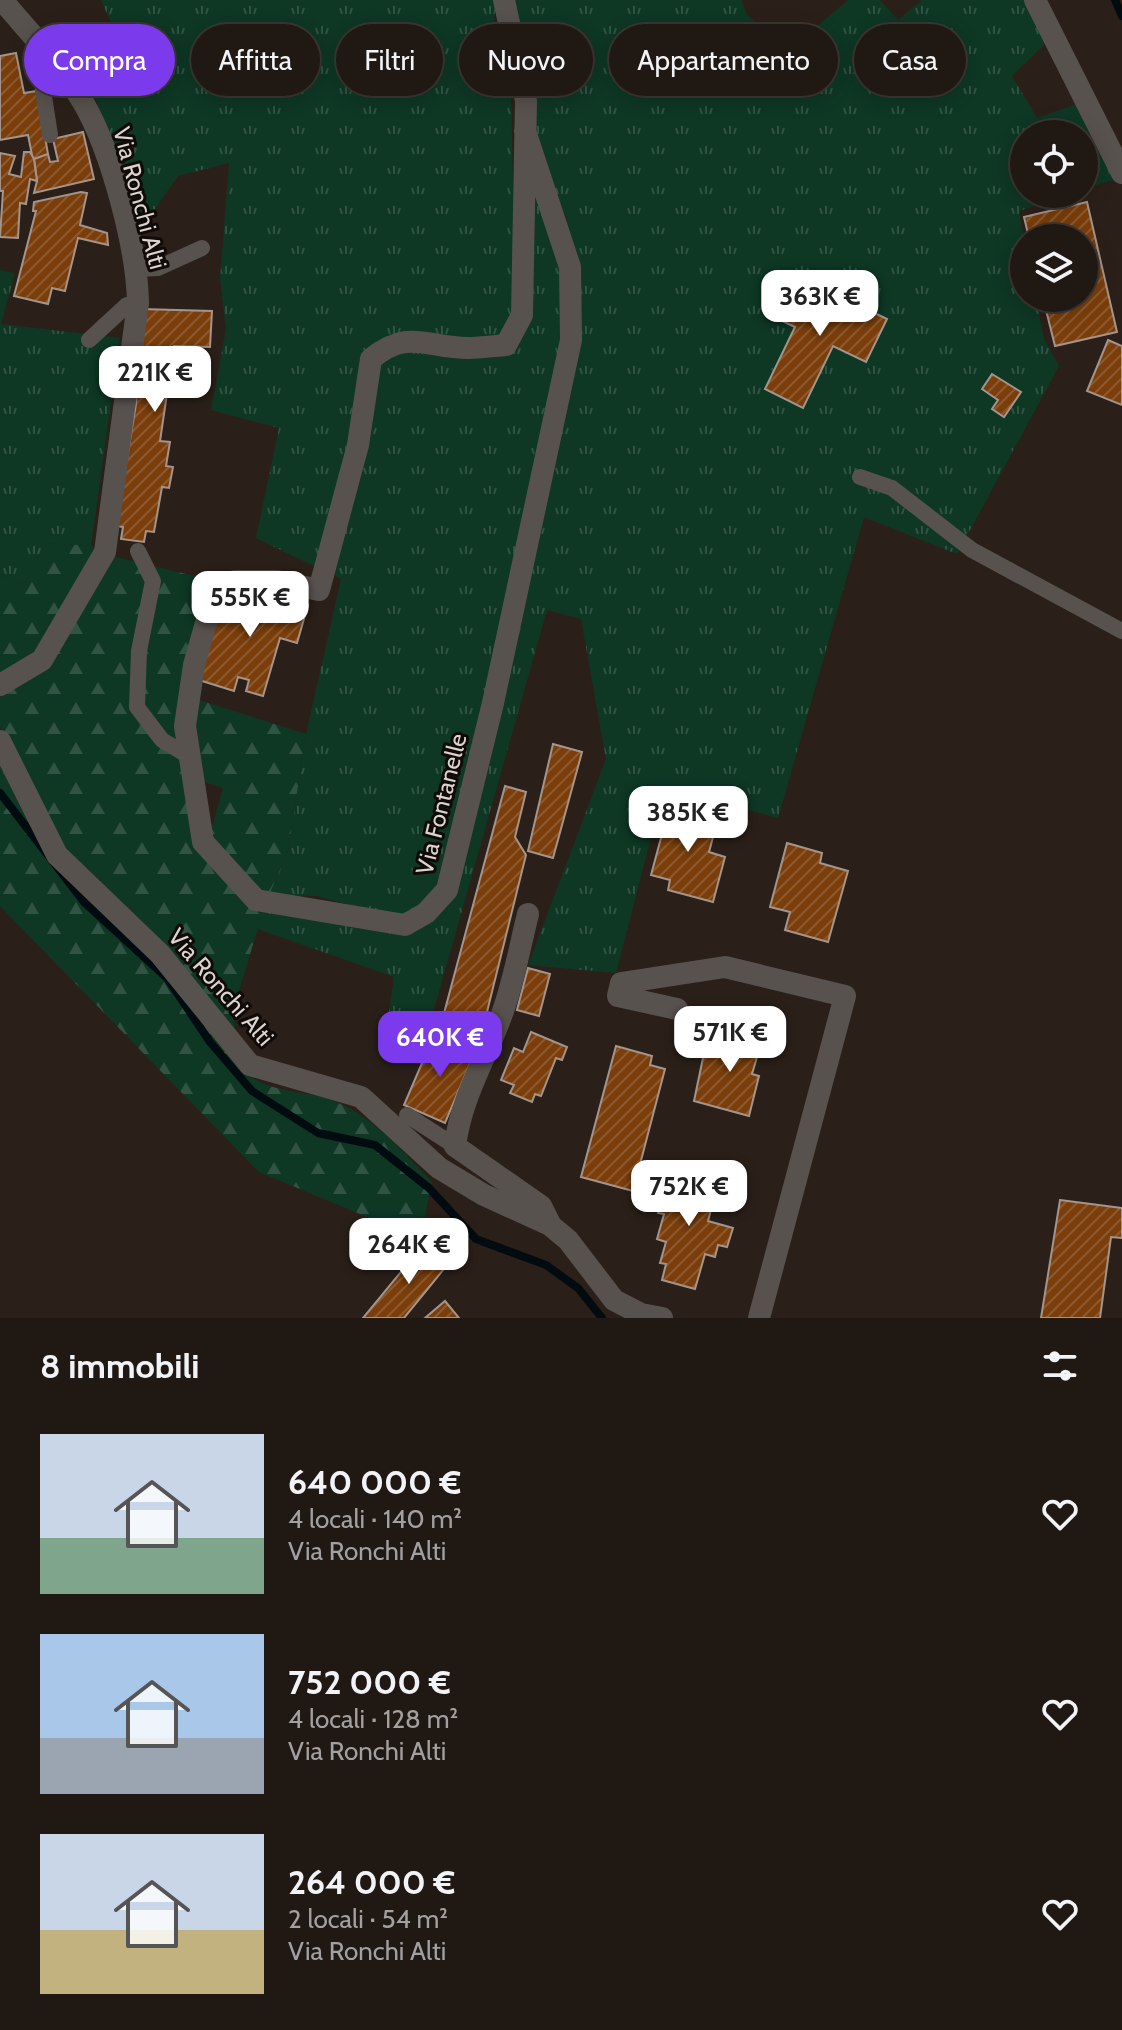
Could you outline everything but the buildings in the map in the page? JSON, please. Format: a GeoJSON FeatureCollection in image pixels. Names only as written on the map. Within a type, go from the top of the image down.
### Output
{"type":"FeatureCollection","features":[{"type":"Feature","properties":{"kind":"street","name":"Via Ronchi Alti"},"geometry":{"type":"LineString","coordinates":[[2,0],[26,24]]}},
{"type":"Feature","properties":{"kind":"street","name":"Via Fontanelle"},"geometry":{"type":"LineString","coordinates":[[504,0],[526,101],[525,131],[522,315],[506,345],[466,348],[412,339],[386,346],[371,359],[358,445],[319,590],[277,581],[235,581],[210,609],[194,665],[185,726],[203,842],[256,900],[405,925],[426,913],[447,890],[493,703],[571,340],[570,267],[525,131]]}},
{"type":"Feature","properties":{"kind":"street"},"geometry":{"type":"LineString","coordinates":[[1035,0],[1122,173]]}},
{"type":"Feature","properties":{"kind":"street","name":"Via Ronchi Alti"},"geometry":{"type":"LineString","coordinates":[[0,685],[42,660],[105,552],[138,303],[137,269],[100,138],[80,96]]}},
{"type":"Feature","properties":{"kind":"street","name":"Via Ronchi Alti"},"geometry":{"type":"LineString","coordinates":[[0,741],[57,855],[160,954],[250,1065],[361,1097],[439,1168],[484,1195],[550,1225],[568,1240],[614,1300],[641,1314],[662,1318]]}},
{"type":"Feature","properties":{"kind":"street"},"geometry":{"type":"LineString","coordinates":[[528,914],[503,1011],[468,1091],[458,1120],[455,1146],[541,1206],[550,1225]]}},
{"type":"Feature","properties":{"kind":"street"},"geometry":{"type":"LineString","coordinates":[[677,1009],[618,996],[621,983],[725,967],[845,996],[759,1318]]}},
{"type":"Feature","properties":{"kind":"lane"},"geometry":{"type":"LineString","coordinates":[[44,96],[50,135]]}},
{"type":"Feature","properties":{"kind":"lane"},"geometry":{"type":"LineString","coordinates":[[137,269],[158,268],[202,248]]}},
{"type":"Feature","properties":{"kind":"lane"},"geometry":{"type":"LineString","coordinates":[[89,340],[127,305],[138,303]]}},
{"type":"Feature","properties":{"kind":"lane"},"geometry":{"type":"LineString","coordinates":[[860,477],[892,488],[972,550],[1122,631]]}},
{"type":"Feature","properties":{"kind":"lane"},"geometry":{"type":"LineString","coordinates":[[138,551],[153,581],[139,651],[137,707],[162,740],[190,757]]}},
{"type":"Feature","properties":{"kind":"lane"},"geometry":{"type":"LineString","coordinates":[[407,1115],[455,1146]]}},
{"type":"Feature","properties":{"kind":"green space"},"geometry":{"type":"Polygon","coordinates":[[[101,0],[497,0],[496,24],[459,24],[459,96],[511,96],[515,286],[509,329],[498,341],[388,335],[375,350],[318,568],[256,538],[279,428],[211,410],[226,329],[220,279],[229,163],[178,176],[152,213],[127,213],[101,131],[98,103],[92,96],[175,96],[175,24],[112,24],[101,0]]]}},
{"type":"Feature","properties":{"kind":"green space"},"geometry":{"type":"Polygon","coordinates":[[[510,0],[741,0],[747,15],[758,24],[609,24],[609,96],[838,96],[838,24],[820,24],[848,0],[880,0],[898,20],[922,0],[1035,0],[1052,37],[1012,76],[1037,118],[1077,104],[1087,120],[1010,120],[1010,208],[1028,208],[1019,211],[1021,224],[1010,224],[1010,312],[1039,312],[1044,339],[1059,366],[957,554],[864,517],[778,818],[664,787],[616,973],[528,965],[606,759],[581,619],[547,610],[427,1034],[387,1024],[394,977],[255,928],[264,908],[393,928],[451,893],[578,270],[566,217],[530,130],[525,96],[593,96],[593,24],[514,24],[510,0]]]}},
{"type":"Feature","properties":{"kind":"green space"},"geometry":{"type":"Polygon","coordinates":[[[1098,138],[1122,177],[1098,185],[1098,138]]]}},
{"type":"Feature","properties":{"kind":"green space"},"geometry":{"type":"Polygon","coordinates":[[[528,154],[560,255],[564,337],[444,879],[423,904],[401,919],[317,896],[269,895],[288,851],[306,734],[341,579],[331,573],[378,365],[388,351],[514,348],[528,154]]]}},
{"type":"Feature","properties":{"kind":"green space"},"geometry":{"type":"Polygon","coordinates":[[[0,270],[15,273],[1,324],[120,338],[91,546],[47,543],[23,585],[0,575],[0,270]]]}},
{"type":"Feature","properties":{"kind":"green space"},"geometry":{"type":"Polygon","coordinates":[[[47,543],[91,546],[100,553],[39,658],[0,681],[0,575],[23,585],[47,543]]]}},
{"type":"Feature","properties":{"kind":"green space"},"geometry":{"type":"Polygon","coordinates":[[[111,556],[211,580],[187,653],[198,849],[264,908],[234,1007],[235,1032],[59,852],[0,726],[0,695],[111,556]]]}},
{"type":"Feature","properties":{"kind":"green space"},"geometry":{"type":"Polygon","coordinates":[[[193,698],[306,734],[288,851],[269,895],[256,887],[210,834],[223,788],[202,781],[193,698]]]}},
{"type":"Feature","properties":{"kind":"green space"},"geometry":{"type":"Polygon","coordinates":[[[0,752],[44,837],[9,804],[56,872],[98,918],[158,962],[243,1071],[277,1088],[336,1102],[364,1117],[432,1182],[420,1239],[259,1172],[0,906],[0,752]]]}},
{"type":"Feature","properties":{"kind":"waterway"},"geometry":{"type":"LineString","coordinates":[[1115,0],[1122,16]]}},
{"type":"Feature","properties":{"kind":"waterway"},"geometry":{"type":"LineString","coordinates":[[0,793],[84,902],[167,978],[210,1042],[252,1091],[318,1133],[375,1145],[429,1188],[476,1239],[546,1265],[578,1288],[602,1318]]}}]}
